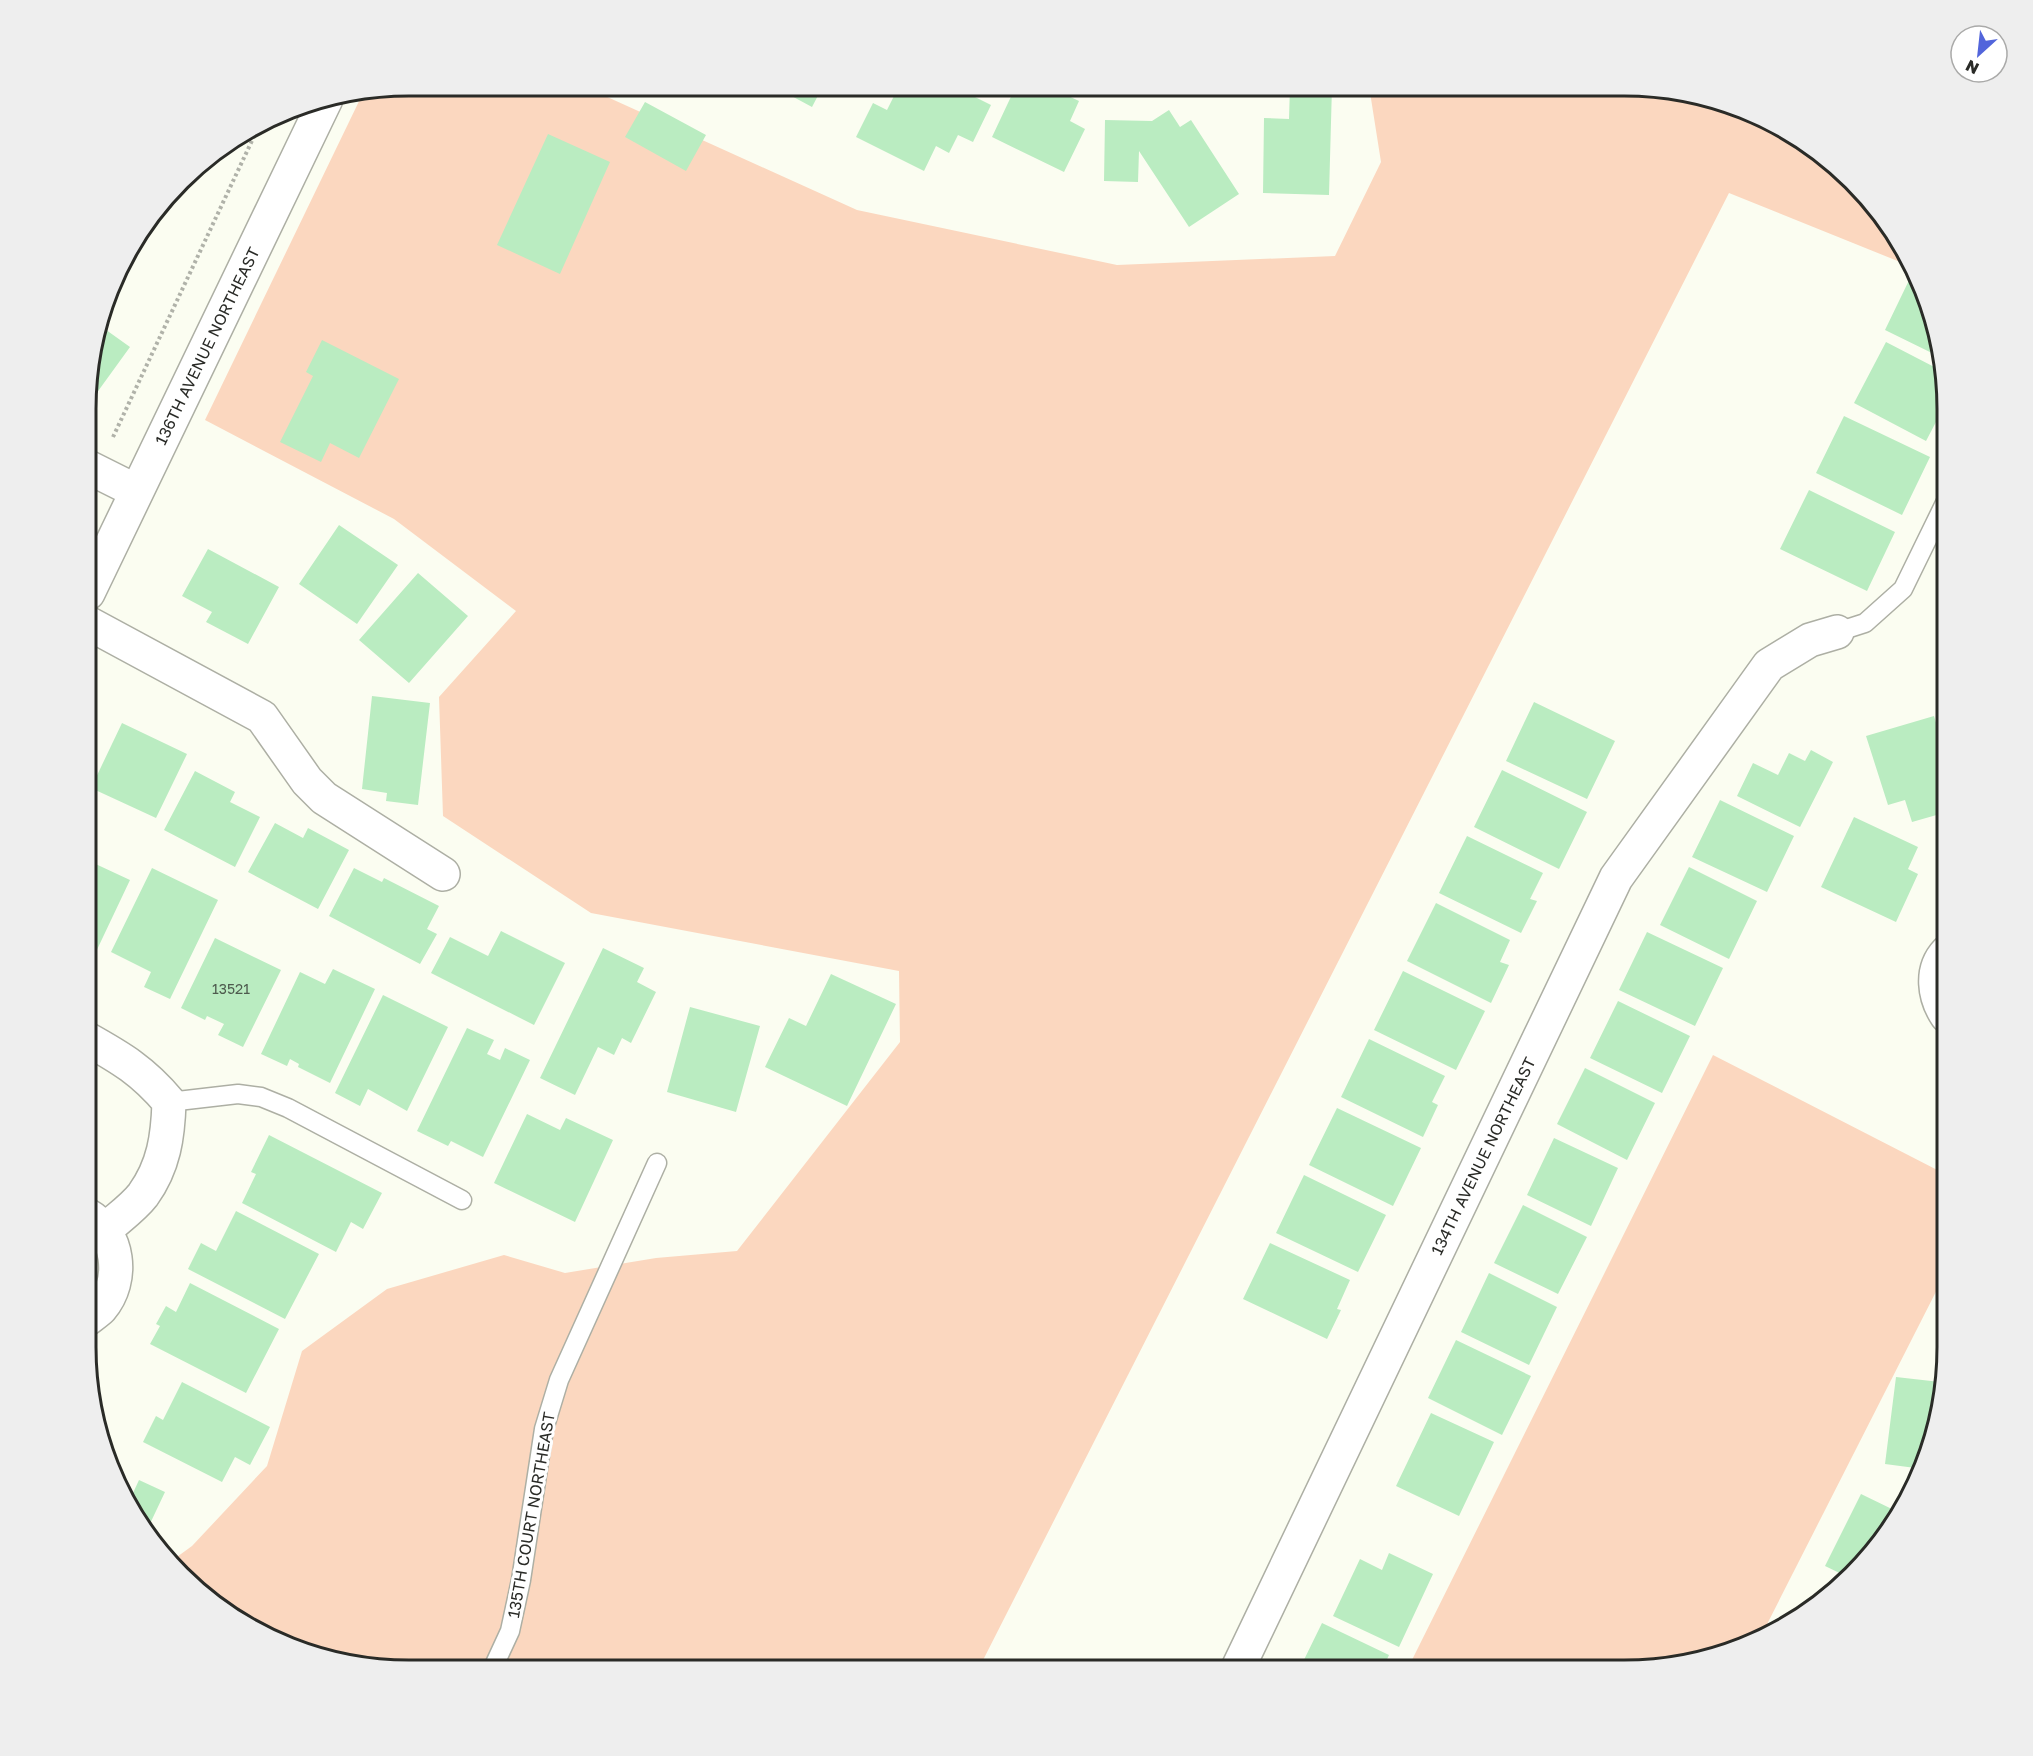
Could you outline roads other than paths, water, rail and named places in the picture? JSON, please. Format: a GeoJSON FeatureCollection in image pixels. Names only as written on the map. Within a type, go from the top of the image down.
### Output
{"type":"FeatureCollection","features":[{"type":"Feature","properties":{"kind":"street","name":"136TH AVENUE NORTHEAST"},"geometry":{"type":"LineString","coordinates":[[96,576],[321,109]]}},
{"type":"Feature","properties":{"kind":"street"},"geometry":{"type":"LineString","coordinates":[[96,470],[136,491]]}},
{"type":"Feature","properties":{"kind":"street"},"geometry":{"type":"LineString","coordinates":[[96,627],[262,717],[307,781],[324,798],[443,874]]}},
{"type":"Feature","properties":{"kind":"street","name":"134TH AVENUE NORTHEAST"},"geometry":{"type":"LineString","coordinates":[[1242,1660],[1616,878],[1768,665],[1810,640],[1837,632]]}},
{"type":"Feature","properties":{"kind":"street"},"geometry":{"type":"LineString","coordinates":[[1937,973],[1937,994]]}},
{"type":"Feature","properties":{"kind":"street"},"geometry":{"type":"LineString","coordinates":[[96,1044],[129,1062],[153,1082],[169,1102],[168,1135],[160,1165],[142,1196],[96,1222],[115,1251],[116,1271],[112,1290],[96,1312]]}},
{"type":"Feature","properties":{"kind":"lane"},"geometry":{"type":"LineString","coordinates":[[1837,632],[1865,623],[1903,589],[1937,519]]}},
{"type":"Feature","properties":{"kind":"lane"},"geometry":{"type":"LineString","coordinates":[[169,1102],[238,1094],[261,1096],[462,1200]]}},
{"type":"Feature","properties":{"kind":"lane","name":"135TH COURT NORTHEAST"},"geometry":{"type":"LineString","coordinates":[[497,1660],[510,1631],[521,1580],[544,1429],[559,1380],[657,1163]]}}]}
